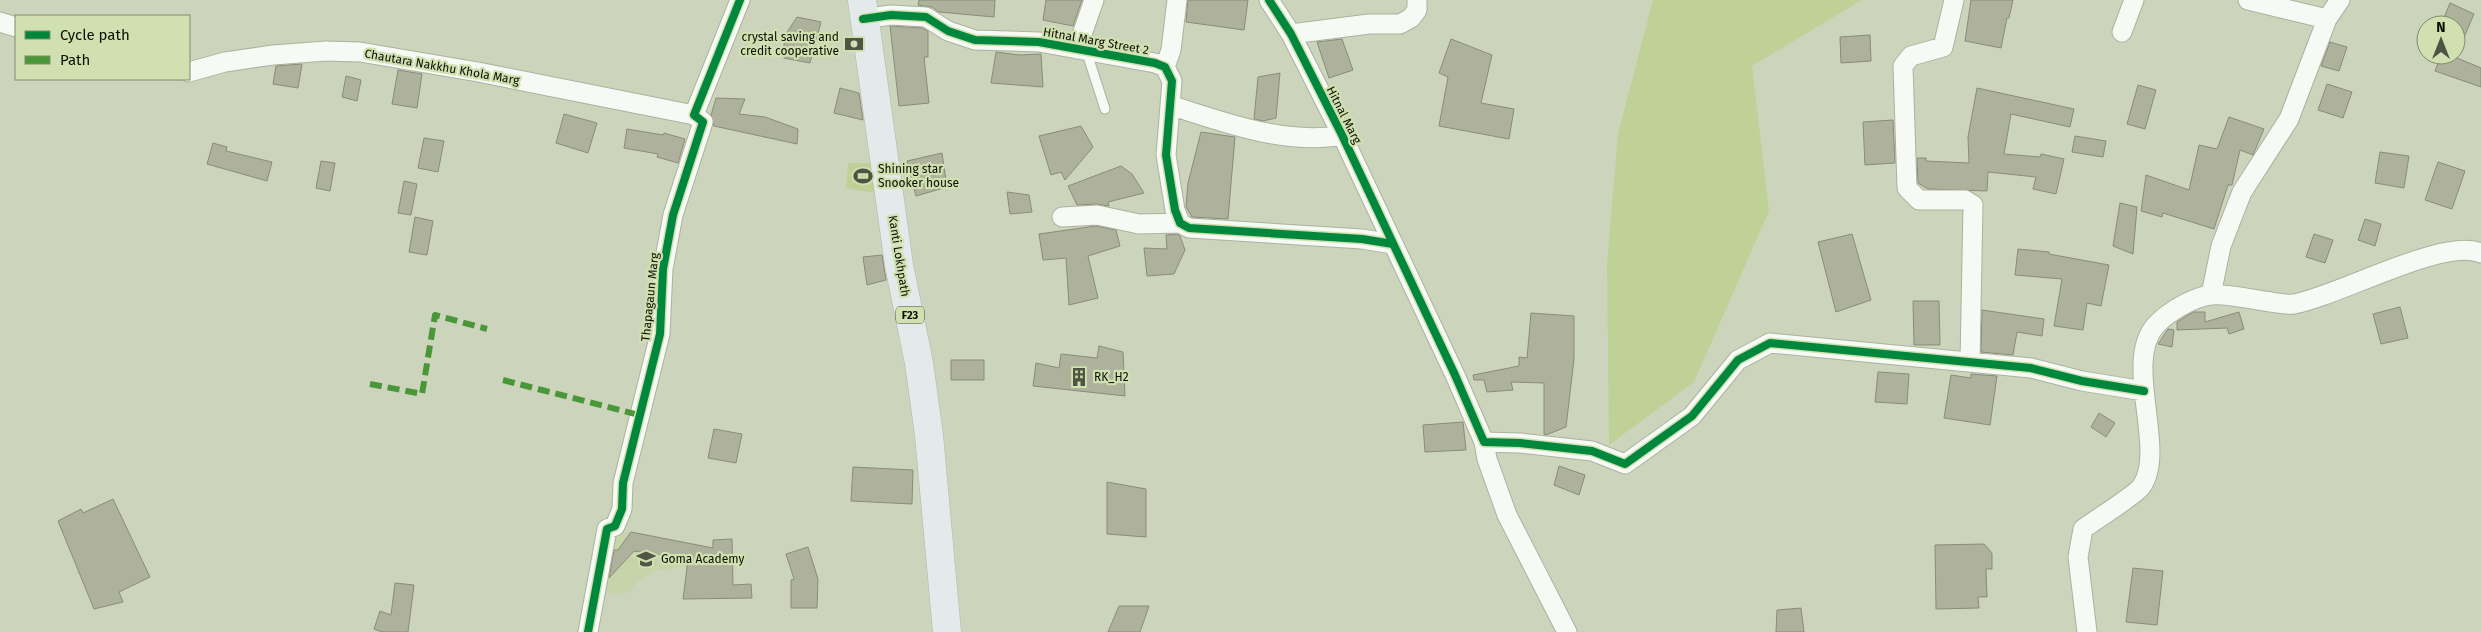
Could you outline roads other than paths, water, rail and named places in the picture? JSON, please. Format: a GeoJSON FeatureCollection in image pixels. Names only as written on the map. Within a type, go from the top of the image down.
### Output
{"type":"FeatureCollection","features":[{"type":"Feature","properties":{"kind":"main road","name":"Kanti Lokhpath"},"geometry":{"type":"LineString","coordinates":[[863,10],[899,265],[922,381],[947,632]]}},
{"type":"Feature","properties":{"kind":"street"},"geometry":{"type":"LineString","coordinates":[[694,115],[740,0]]}},
{"type":"Feature","properties":{"kind":"street"},"geometry":{"type":"LineString","coordinates":[[1082,50],[1094,0]]}},
{"type":"Feature","properties":{"kind":"street"},"geometry":{"type":"LineString","coordinates":[[1177,0],[1171,50],[1165,67],[1172,81],[1166,155],[1175,210],[1180,223]]}},
{"type":"Feature","properties":{"kind":"street","name":"Hitnal Marg"},"geometry":{"type":"LineString","coordinates":[[1269,0],[1291,34],[1342,135],[1484,442],[1486,459],[1507,515],[1567,632]]}},
{"type":"Feature","properties":{"kind":"street"},"geometry":{"type":"LineString","coordinates":[[1291,34],[1369,24],[1400,24],[1411,18],[1417,10],[1417,0]]}},
{"type":"Feature","properties":{"kind":"street"},"geometry":{"type":"LineString","coordinates":[[1954,0],[1943,47],[1911,56],[1903,66],[1905,166],[1907,188],[1920,200],[1964,200],[1973,205],[1970,362]]}},
{"type":"Feature","properties":{"kind":"street"},"geometry":{"type":"LineString","coordinates":[[2122,32],[2134,0]]}},
{"type":"Feature","properties":{"kind":"street"},"geometry":{"type":"LineString","coordinates":[[2248,0],[2326,19]]}},
{"type":"Feature","properties":{"kind":"street"},"geometry":{"type":"LineString","coordinates":[[2211,295],[2221,246],[2242,192],[2289,119],[2326,19],[2340,0]]}},
{"type":"Feature","properties":{"kind":"street","name":"Hitnal Marg Street 2"},"geometry":{"type":"LineString","coordinates":[[863,10],[891,15],[926,17],[948,31],[975,40],[1039,42],[1155,63],[1165,67]]}},
{"type":"Feature","properties":{"kind":"street"},"geometry":{"type":"LineString","coordinates":[[0,22],[15,28]]}},
{"type":"Feature","properties":{"kind":"street","name":"Chautara Nakkhu Khola Marg"},"geometry":{"type":"LineString","coordinates":[[190,72],[225,62],[274,55],[326,51],[360,52],[478,72],[694,115]]}},
{"type":"Feature","properties":{"kind":"street"},"geometry":{"type":"LineString","coordinates":[[1170,105],[1212,119],[1267,133],[1326,138],[1342,135]]}},
{"type":"Feature","properties":{"kind":"street","name":"Thapagaun Marg"},"geometry":{"type":"LineString","coordinates":[[588,632],[607,529],[615,526],[622,509],[623,483],[660,334],[663,269],[673,215],[703,122],[694,115]]}},
{"type":"Feature","properties":{"kind":"street"},"geometry":{"type":"LineString","coordinates":[[1062,218],[1097,215],[1139,224],[1180,223],[1189,228],[1362,239],[1393,244]]}},
{"type":"Feature","properties":{"kind":"street"},"geometry":{"type":"LineString","coordinates":[[2087,632],[2078,557],[2083,529],[2142,486],[2151,461],[2144,391],[2144,346],[2155,326],[2176,308],[2211,295],[2292,304],[2340,291],[2428,255],[2466,250],[2481,253]]}},
{"type":"Feature","properties":{"kind":"street"},"geometry":{"type":"LineString","coordinates":[[1484,442],[1592,451],[1625,464],[1692,416],[1738,360],[1770,343],[2031,368],[2082,381],[2144,391]]}},
{"type":"Feature","properties":{"kind":"lane"},"geometry":{"type":"LineString","coordinates":[[1082,50],[1105,109]]}},
{"type":"Feature","properties":{"kind":"place","name":"crystal saving and credit cooperative"},"geometry":{"type":"Point","coordinates":[854,44]}},
{"type":"Feature","properties":{"kind":"place","name":"Shining star Snooker house"},"geometry":{"type":"Point","coordinates":[863,176]}},
{"type":"Feature","properties":{"kind":"place","name":"RK_H2"},"geometry":{"type":"Point","coordinates":[1079,377]}},
{"type":"Feature","properties":{"kind":"place","name":"Goma Academy"},"geometry":{"type":"Point","coordinates":[646,559]}}]}
